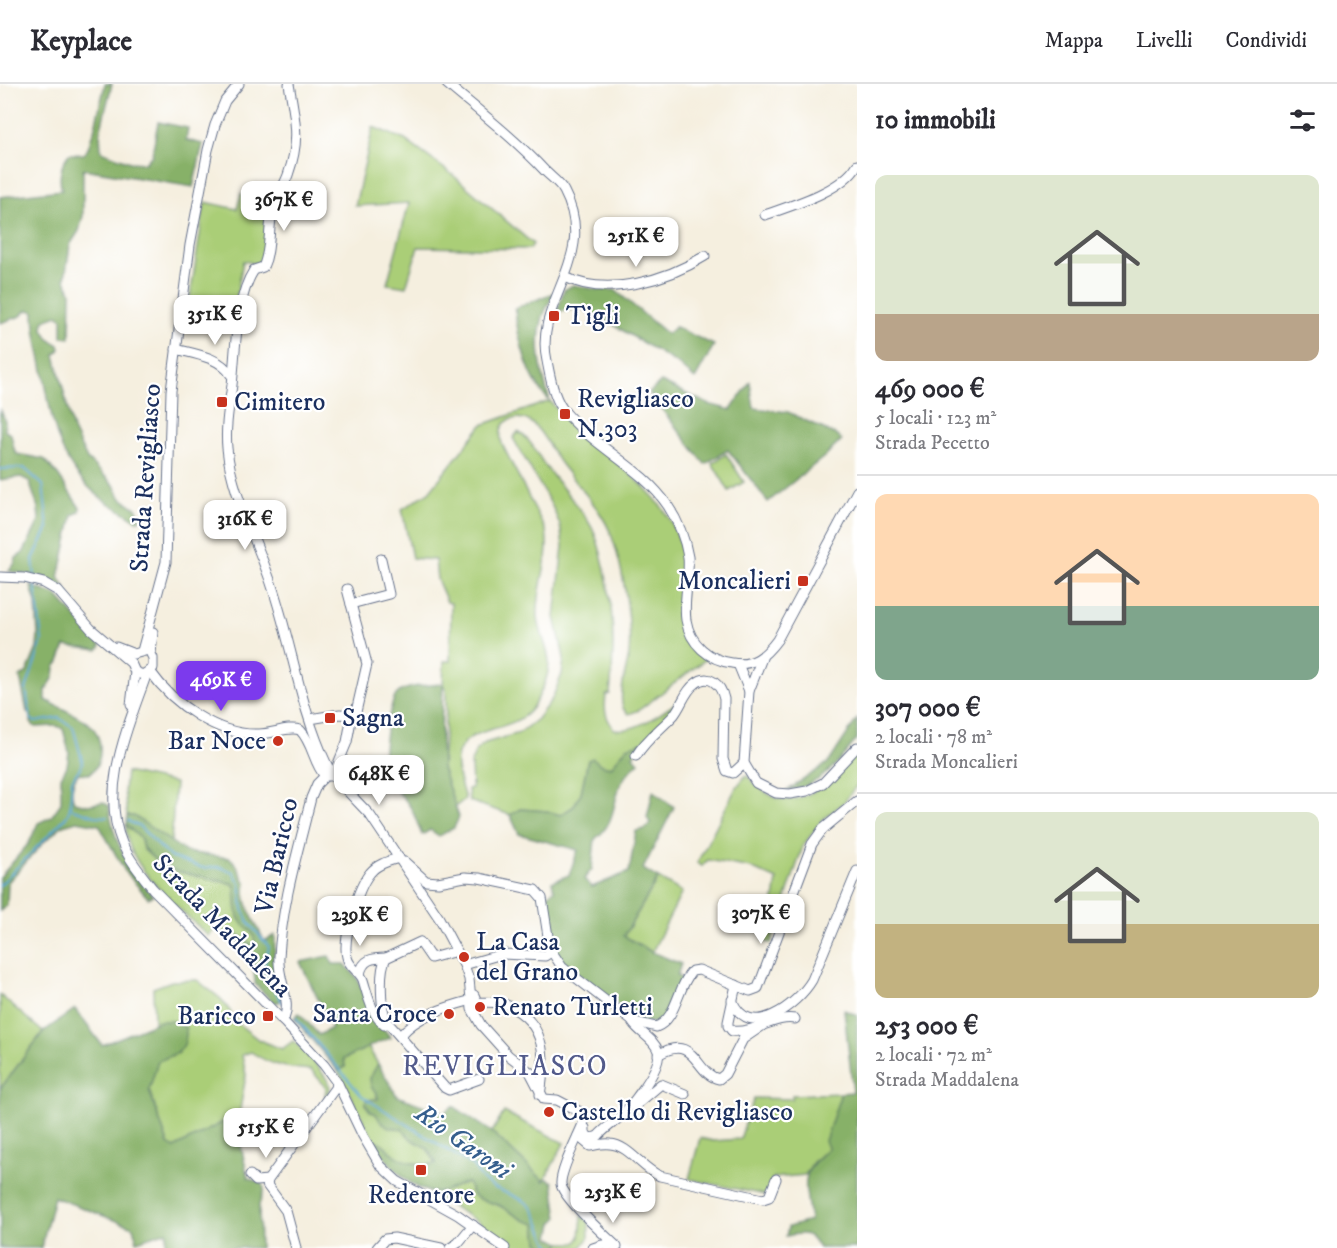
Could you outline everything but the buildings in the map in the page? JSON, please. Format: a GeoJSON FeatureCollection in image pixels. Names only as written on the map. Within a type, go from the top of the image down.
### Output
{"type":"FeatureCollection","features":[{"type":"Feature","properties":{"kind":"street","name":"Strada Revigliasco"},"geometry":{"type":"LineString","coordinates":[[149,672],[154,663],[138,659],[166,562],[171,391],[190,245],[215,125],[225,101],[238,84]]}},
{"type":"Feature","properties":{"kind":"street"},"geometry":{"type":"LineString","coordinates":[[289,84],[297,126],[297,143],[292,163],[272,212],[268,256],[264,267],[254,270],[248,279],[239,315],[231,375],[227,434],[229,463],[243,509],[273,588],[297,679],[329,776]]}},
{"type":"Feature","properties":{"kind":"street"},"geometry":{"type":"LineString","coordinates":[[447,84],[533,158],[563,189],[572,212],[575,234],[572,260],[551,310],[546,333],[546,357],[552,383],[562,407],[583,429],[648,484],[667,505],[684,539],[688,557],[686,620],[694,641],[708,655],[717,660],[738,664],[762,658]]}},
{"type":"Feature","properties":{"kind":"street"},"geometry":{"type":"LineString","coordinates":[[765,215],[842,182],[857,165]]}},
{"type":"Feature","properties":{"kind":"street"},"geometry":{"type":"LineString","coordinates":[[565,277],[582,284],[598,287],[613,286],[669,274],[684,269],[705,256]]}},
{"type":"Feature","properties":{"kind":"street"},"geometry":{"type":"LineString","coordinates":[[176,349],[211,359],[228,369],[231,375]]}},
{"type":"Feature","properties":{"kind":"street"},"geometry":{"type":"LineString","coordinates":[[636,756],[646,741],[676,712],[695,684],[712,680],[722,690],[724,699],[723,759],[727,771],[733,772],[741,768],[744,763],[749,692],[762,658],[777,640],[857,491]]}},
{"type":"Feature","properties":{"kind":"street"},"geometry":{"type":"LineString","coordinates":[[351,604],[389,594],[381,559]]}},
{"type":"Feature","properties":{"kind":"street"},"geometry":{"type":"LineString","coordinates":[[0,577],[24,578],[44,583],[58,591],[91,629],[108,644],[138,659],[144,675],[149,672],[161,686],[189,708],[225,728],[245,734],[300,730],[307,739],[321,771],[370,816],[439,918],[464,965],[475,1002],[508,1005],[526,1018],[535,1029],[544,1059],[541,1096]]}},
{"type":"Feature","properties":{"kind":"street","name":"Via Baricco"},"geometry":{"type":"LineString","coordinates":[[283,1021],[287,1009],[278,961],[284,907],[310,798],[317,784],[329,776],[347,742],[352,715],[356,712],[367,664],[347,589]]}},
{"type":"Feature","properties":{"kind":"street","name":"Strada Maddalena"},"geometry":{"type":"LineString","coordinates":[[138,659],[130,719],[117,772],[115,796],[122,843],[137,870],[324,1065],[338,1084],[380,1165],[397,1181],[473,1224],[505,1248]]}},
{"type":"Feature","properties":{"kind":"street"},"geometry":{"type":"LineString","coordinates":[[738,664],[749,692]]}},
{"type":"Feature","properties":{"kind":"street","name":"Strada Maddalena"},"geometry":{"type":"LineString","coordinates":[[130,719],[149,672]]}},
{"type":"Feature","properties":{"kind":"street"},"geometry":{"type":"LineString","coordinates":[[310,719],[340,714],[352,715]]}},
{"type":"Feature","properties":{"kind":"street"},"geometry":{"type":"LineString","coordinates":[[744,763],[756,783],[776,793],[790,794],[807,791],[823,783],[857,747]]}},
{"type":"Feature","properties":{"kind":"street"},"geometry":{"type":"LineString","coordinates":[[632,1021],[651,1027],[661,1025],[668,1020],[686,978],[695,970],[750,991],[758,988],[812,844],[823,829],[857,801]]}},
{"type":"Feature","properties":{"kind":"street"},"geometry":{"type":"LineString","coordinates":[[400,1036],[381,1023],[368,1001],[360,974],[351,968],[347,959],[346,947],[352,916],[369,873],[376,867],[399,858],[426,881],[438,882],[465,877],[535,890],[541,895],[550,949],[562,968],[632,1021],[654,1044],[658,1055],[644,1089],[624,1113]]}},
{"type":"Feature","properties":{"kind":"street"},"geometry":{"type":"LineString","coordinates":[[732,1000],[738,1010],[747,1017],[761,1020],[780,1012],[803,994],[812,980],[857,871]]}},
{"type":"Feature","properties":{"kind":"street"},"geometry":{"type":"LineString","coordinates":[[485,880],[495,877],[528,883]]}},
{"type":"Feature","properties":{"kind":"street"},"geometry":{"type":"LineString","coordinates":[[360,974],[368,960],[386,958],[420,942],[431,958],[457,951]]}},
{"type":"Feature","properties":{"kind":"street"},"geometry":{"type":"LineString","coordinates":[[464,965],[502,954],[545,956],[550,949]]}},
{"type":"Feature","properties":{"kind":"street"},"geometry":{"type":"LineString","coordinates":[[386,958],[382,970],[383,1012],[388,1023],[445,1088],[449,1090],[479,1079]]}},
{"type":"Feature","properties":{"kind":"street"},"geometry":{"type":"LineString","coordinates":[[469,979],[472,1009],[511,1065]]}},
{"type":"Feature","properties":{"kind":"street"},"geometry":{"type":"LineString","coordinates":[[736,985],[728,1022],[729,1029],[738,1032],[783,1018],[795,1019]]}},
{"type":"Feature","properties":{"kind":"street"},"geometry":{"type":"LineString","coordinates":[[400,1036],[418,1020],[472,1000]]}},
{"type":"Feature","properties":{"kind":"street"},"geometry":{"type":"LineString","coordinates":[[658,1055],[674,1048],[685,1050],[694,1056],[712,1077],[719,1079],[725,1074],[743,1039],[762,1026]]}},
{"type":"Feature","properties":{"kind":"street"},"geometry":{"type":"LineString","coordinates":[[500,1048],[530,1072],[541,1096],[547,1100],[557,1100],[582,1112],[585,1117],[586,1136],[595,1138],[644,1099],[656,1086],[661,1084],[685,1094]]}},
{"type":"Feature","properties":{"kind":"street"},"geometry":{"type":"LineString","coordinates":[[296,1248],[286,1210],[267,1185],[268,1180],[338,1084]]}},
{"type":"Feature","properties":{"kind":"street"},"geometry":{"type":"LineString","coordinates":[[584,1122],[562,1174],[561,1185],[568,1197],[618,1247]]}},
{"type":"Feature","properties":{"kind":"street"},"geometry":{"type":"LineString","coordinates":[[578,1136],[590,1146],[608,1143],[617,1145],[647,1170],[660,1176],[763,1199],[768,1197],[776,1179]]}},
{"type":"Feature","properties":{"kind":"street"},"geometry":{"type":"LineString","coordinates":[[250,1175],[256,1181],[268,1180]]}},
{"type":"Feature","properties":{"kind":"street"},"geometry":{"type":"LineString","coordinates":[[591,1221],[597,1246],[618,1247]]}},
{"type":"Feature","properties":{"kind":"street"},"geometry":{"type":"LineString","coordinates":[[450,1248],[458,1244],[473,1224]]}},
{"type":"Feature","properties":{"kind":"street"},"geometry":{"type":"LineString","coordinates":[[377,1248],[385,1239],[394,1238],[441,1248]]}},
{"type":"Feature","properties":{"kind":"green space"},"geometry":{"type":"Polygon","coordinates":[[[105,84],[112,84],[100,132],[101,151],[130,162],[145,163],[152,155],[158,122],[188,128],[186,140],[203,144],[193,187],[83,169],[83,216],[79,231],[70,245],[65,279],[71,293],[70,338],[62,337],[62,319],[58,315],[44,320],[43,329],[49,339],[59,345],[60,349],[55,355],[73,430],[87,459],[114,485],[120,497],[137,509],[140,519],[137,521],[105,501],[90,488],[77,475],[68,460],[55,429],[51,412],[36,337],[34,312],[25,311],[21,316],[0,323],[0,197],[62,190],[60,176],[62,166],[69,154],[84,154],[88,149],[105,84]]]}},
{"type":"Feature","properties":{"kind":"green space"},"geometry":{"type":"Polygon","coordinates":[[[373,127],[405,140],[453,175],[533,244],[530,249],[418,247],[406,287],[387,284],[409,203],[355,206],[373,127]]]}},
{"type":"Feature","properties":{"kind":"green space"},"geometry":{"type":"Polygon","coordinates":[[[241,194],[268,201],[262,265],[243,261],[234,310],[213,315],[188,310],[205,202],[237,209],[241,194]]]}},
{"type":"Feature","properties":{"kind":"green space"},"geometry":{"type":"Polygon","coordinates":[[[573,285],[599,290],[615,290],[667,334],[675,327],[714,345],[695,379],[678,364],[581,308],[557,312],[564,290],[573,285]]]}},
{"type":"Feature","properties":{"kind":"green space"},"geometry":{"type":"Polygon","coordinates":[[[554,293],[543,317],[539,340],[542,371],[550,401],[536,382],[525,358],[515,308],[554,293]]]}},
{"type":"Feature","properties":{"kind":"green space"},"geometry":{"type":"Polygon","coordinates":[[[661,382],[708,404],[731,410],[750,382],[754,408],[788,412],[842,440],[768,502],[728,450],[705,464],[649,393],[661,382]]]}},
{"type":"Feature","properties":{"kind":"green space"},"geometry":{"type":"Polygon","coordinates":[[[550,401],[581,434],[643,486],[668,516],[678,537],[684,565],[682,611],[685,632],[696,650],[706,659],[639,710],[629,714],[625,711],[622,696],[630,641],[628,611],[623,579],[608,526],[596,507],[560,463],[537,428],[524,419],[515,418],[507,421],[501,430],[502,444],[546,531],[547,553],[539,595],[538,617],[549,668],[538,698],[523,717],[513,723],[478,734],[468,739],[461,747],[457,769],[465,799],[455,807],[442,768],[446,710],[446,691],[443,684],[444,661],[450,661],[451,603],[447,602],[437,579],[435,560],[412,558],[402,509],[429,492],[482,425],[550,401]]]}},
{"type":"Feature","properties":{"kind":"green space"},"geometry":{"type":"Polygon","coordinates":[[[0,408],[5,421],[5,431],[11,434],[17,454],[44,459],[58,475],[80,508],[79,512],[73,515],[59,577],[65,588],[45,578],[9,571],[16,558],[23,553],[39,521],[38,508],[29,481],[21,477],[0,480],[0,408]]]}},
{"type":"Feature","properties":{"kind":"green space"},"geometry":{"type":"Polygon","coordinates":[[[518,432],[531,444],[545,466],[584,515],[599,545],[612,616],[612,678],[610,694],[606,695],[605,705],[611,725],[614,729],[623,729],[640,725],[680,700],[677,707],[643,742],[618,759],[611,767],[601,765],[593,759],[588,760],[581,793],[573,807],[560,815],[547,811],[520,809],[510,815],[469,801],[468,789],[472,788],[471,763],[476,750],[485,743],[519,733],[537,719],[552,699],[562,674],[564,658],[555,617],[563,546],[560,525],[552,506],[513,438],[518,432]]]}},
{"type":"Feature","properties":{"kind":"green space"},"geometry":{"type":"Polygon","coordinates":[[[726,454],[744,482],[729,491],[712,463],[726,454]]]}},
{"type":"Feature","properties":{"kind":"green space"},"geometry":{"type":"Polygon","coordinates":[[[31,586],[56,595],[101,646],[98,650],[65,646],[55,667],[54,677],[46,690],[46,700],[84,720],[94,729],[100,749],[98,763],[89,774],[79,773],[72,787],[73,799],[74,802],[88,805],[103,802],[109,806],[118,843],[130,866],[153,896],[148,898],[125,871],[99,825],[77,821],[63,825],[44,842],[8,882],[7,905],[0,911],[0,877],[29,843],[38,823],[51,817],[61,803],[61,777],[67,766],[69,752],[63,729],[57,726],[35,727],[27,712],[20,677],[27,672],[37,648],[38,635],[36,603],[31,586]]]}},
{"type":"Feature","properties":{"kind":"green space"},"geometry":{"type":"Polygon","coordinates":[[[443,684],[442,768],[459,817],[454,828],[439,836],[430,830],[422,835],[409,805],[386,777],[384,760],[386,734],[391,708],[398,693],[413,687],[443,684]]]}},
{"type":"Feature","properties":{"kind":"green space"},"geometry":{"type":"Polygon","coordinates":[[[857,719],[857,739],[835,765],[819,779],[788,790],[829,762],[857,719]]]}},
{"type":"Feature","properties":{"kind":"green space"},"geometry":{"type":"Polygon","coordinates":[[[643,742],[633,756],[639,762],[623,780],[609,822],[595,839],[592,869],[584,879],[592,887],[629,872],[636,831],[645,829],[650,823],[647,817],[653,791],[674,807],[643,869],[658,878],[624,936],[652,952],[681,964],[677,976],[683,979],[670,1010],[659,1024],[640,1021],[563,963],[552,945],[548,895],[554,890],[552,882],[569,875],[578,850],[519,834],[510,815],[520,809],[547,811],[560,815],[573,807],[581,793],[588,760],[593,758],[601,765],[611,767],[627,747],[643,742]]]}},
{"type":"Feature","properties":{"kind":"green space"},"geometry":{"type":"Polygon","coordinates":[[[857,752],[857,785],[845,801],[821,821],[803,846],[771,943],[763,941],[773,906],[777,880],[751,868],[708,860],[702,866],[697,863],[736,788],[746,775],[771,795],[791,800],[802,797],[823,785],[857,752]]]}},
{"type":"Feature","properties":{"kind":"green space"},"geometry":{"type":"Polygon","coordinates":[[[126,772],[175,783],[171,843],[134,816],[127,816],[124,790],[126,772]]]}},
{"type":"Feature","properties":{"kind":"green space"},"geometry":{"type":"Polygon","coordinates":[[[127,816],[134,816],[186,852],[230,858],[236,864],[246,884],[246,899],[250,913],[264,941],[275,935],[274,970],[282,997],[279,1002],[274,1003],[255,984],[251,958],[235,939],[239,935],[251,944],[255,943],[251,932],[239,919],[234,884],[175,871],[156,861],[143,848],[141,839],[126,825],[127,816]]]}},
{"type":"Feature","properties":{"kind":"green space"},"geometry":{"type":"Polygon","coordinates":[[[126,825],[141,839],[143,849],[156,861],[175,871],[234,884],[239,919],[251,932],[256,943],[251,944],[239,935],[235,939],[217,927],[208,936],[156,886],[144,871],[134,856],[128,840],[126,825]]]}},
{"type":"Feature","properties":{"kind":"green space"},"geometry":{"type":"Polygon","coordinates":[[[658,878],[682,892],[652,952],[624,936],[658,878]]]}},
{"type":"Feature","properties":{"kind":"green space"},"geometry":{"type":"Polygon","coordinates":[[[329,956],[333,964],[345,964],[357,978],[373,1016],[391,1038],[344,1059],[345,1067],[338,1071],[294,1018],[299,1013],[319,1035],[332,1028],[300,962],[329,956]]]}},
{"type":"Feature","properties":{"kind":"green space"},"geometry":{"type":"Polygon","coordinates":[[[197,980],[221,999],[241,1026],[259,1040],[282,1049],[293,1041],[326,1078],[330,1089],[325,1097],[326,1087],[311,1070],[280,1066],[251,1052],[242,1055],[246,1075],[237,1127],[225,1121],[174,1148],[168,1144],[149,1090],[158,1060],[179,1053],[160,1021],[154,1024],[153,988],[172,981],[197,980]]]}},
{"type":"Feature","properties":{"kind":"green space"},"geometry":{"type":"Polygon","coordinates":[[[0,995],[43,1032],[0,1089],[0,995]]]}},
{"type":"Feature","properties":{"kind":"green space"},"geometry":{"type":"Polygon","coordinates":[[[75,1009],[102,1045],[160,1021],[174,1021],[186,1028],[183,1047],[171,1056],[158,1061],[149,1090],[168,1144],[174,1148],[225,1121],[237,1127],[248,1178],[263,1184],[264,1190],[259,1205],[260,1248],[165,1248],[167,1231],[137,1241],[133,1227],[54,1197],[41,1248],[0,1248],[0,1089],[43,1032],[75,1009]]]}},
{"type":"Feature","properties":{"kind":"green space"},"geometry":{"type":"Polygon","coordinates":[[[844,1010],[857,1015],[857,1248],[819,1248],[806,1234],[786,1236],[788,1227],[810,1221],[806,1189],[808,1173],[828,1148],[825,1141],[841,1093],[853,1092],[844,1010]]]}},
{"type":"Feature","properties":{"kind":"green space"},"geometry":{"type":"Polygon","coordinates":[[[368,1047],[378,1064],[370,1078],[378,1099],[366,1100],[370,1111],[389,1127],[402,1129],[412,1140],[423,1145],[436,1163],[420,1164],[409,1161],[398,1157],[383,1144],[374,1141],[338,1071],[345,1067],[344,1059],[368,1047]]]}},
{"type":"Feature","properties":{"kind":"green space"},"geometry":{"type":"Polygon","coordinates":[[[378,1064],[397,1096],[444,1113],[453,1106],[492,1132],[544,1181],[546,1178],[553,1182],[558,1218],[553,1223],[550,1237],[561,1243],[557,1248],[544,1246],[538,1242],[536,1224],[523,1220],[499,1205],[479,1199],[472,1194],[468,1183],[442,1192],[432,1192],[412,1183],[393,1167],[374,1141],[383,1144],[398,1157],[408,1161],[420,1164],[436,1163],[423,1145],[412,1140],[402,1129],[389,1127],[380,1121],[365,1104],[366,1100],[378,1099],[377,1093],[371,1087],[370,1078],[378,1064]]]}},
{"type":"Feature","properties":{"kind":"green space"},"geometry":{"type":"Polygon","coordinates":[[[841,1093],[828,1148],[813,1162],[805,1175],[773,1178],[765,1195],[689,1179],[700,1138],[713,1141],[740,1139],[754,1098],[792,1099],[792,1095],[841,1093]]]}},
{"type":"Feature","properties":{"kind":"green space"},"geometry":{"type":"Polygon","coordinates":[[[504,1112],[564,1143],[544,1181],[492,1132],[504,1112]]]}},
{"type":"Feature","properties":{"kind":"green space"},"geometry":{"type":"Polygon","coordinates":[[[468,1183],[475,1196],[536,1224],[538,1242],[557,1248],[512,1248],[477,1221],[427,1191],[444,1190],[468,1183]]]}},
{"type":"Feature","properties":{"kind":"green space"},"geometry":{"type":"Polygon","coordinates":[[[582,1216],[589,1222],[589,1237],[581,1248],[557,1248],[561,1243],[576,1243],[580,1237],[582,1216]]]}},
{"type":"Feature","properties":{"kind":"waterway"},"geometry":{"type":"LineString","coordinates":[[0,469],[24,468],[43,485],[48,528],[33,559],[35,578]]}},
{"type":"Feature","properties":{"kind":"waterway"},"geometry":{"type":"LineString","coordinates":[[0,885],[67,816],[70,808],[72,780],[83,763],[73,727],[59,718],[35,722],[30,718],[26,689],[42,641],[35,584]]}},
{"type":"Feature","properties":{"kind":"waterway","name":"Rio Garoni"},"geometry":{"type":"LineString","coordinates":[[70,808],[95,816],[107,817]]}},
{"type":"Feature","properties":{"kind":"waterway","name":"Rio Garoni"},"geometry":{"type":"LineString","coordinates":[[128,821],[140,827],[170,857],[203,868],[220,867],[233,872],[240,883],[243,909],[249,923],[269,947],[264,967],[267,977],[283,1003]]}},
{"type":"Feature","properties":{"kind":"waterway","name":"Rio Garoni"},"geometry":{"type":"LineString","coordinates":[[296,1018],[362,1096],[473,1166],[486,1182],[498,1190],[527,1203],[535,1213],[552,1248]]}},
{"type":"Feature","properties":{"kind":"place","name":"Tigli"},"geometry":{"type":"Point","coordinates":[554,316]}},
{"type":"Feature","properties":{"kind":"place","name":"Cimitero"},"geometry":{"type":"Point","coordinates":[222,402]}},
{"type":"Feature","properties":{"kind":"place","name":"Revigliasco N.303"},"geometry":{"type":"Point","coordinates":[565,414]}},
{"type":"Feature","properties":{"kind":"place","name":"Moncalieri"},"geometry":{"type":"Point","coordinates":[803,581]}},
{"type":"Feature","properties":{"kind":"place","name":"Sagna"},"geometry":{"type":"Point","coordinates":[330,718]}},
{"type":"Feature","properties":{"kind":"place","name":"Bar Noce"},"geometry":{"type":"Point","coordinates":[278,741]}},
{"type":"Feature","properties":{"kind":"place","name":"La Casa del Grano"},"geometry":{"type":"Point","coordinates":[464,957]}},
{"type":"Feature","properties":{"kind":"place","name":"Renato Turletti"},"geometry":{"type":"Point","coordinates":[480,1007]}},
{"type":"Feature","properties":{"kind":"place","name":"Santa Croce"},"geometry":{"type":"Point","coordinates":[449,1014]}},
{"type":"Feature","properties":{"kind":"place","name":"Baricco"},"geometry":{"type":"Point","coordinates":[268,1016]}},
{"type":"Feature","properties":{"kind":"place","name":"Castello di Revigliasco"},"geometry":{"type":"Point","coordinates":[549,1112]}},
{"type":"Feature","properties":{"kind":"place","name":"Redentore"},"geometry":{"type":"Point","coordinates":[421,1170]}},
{"type":"Feature","properties":{"kind":"district","name":"REVIGLIASCO"},"geometry":{"type":"Point","coordinates":[505,1066]}}]}
